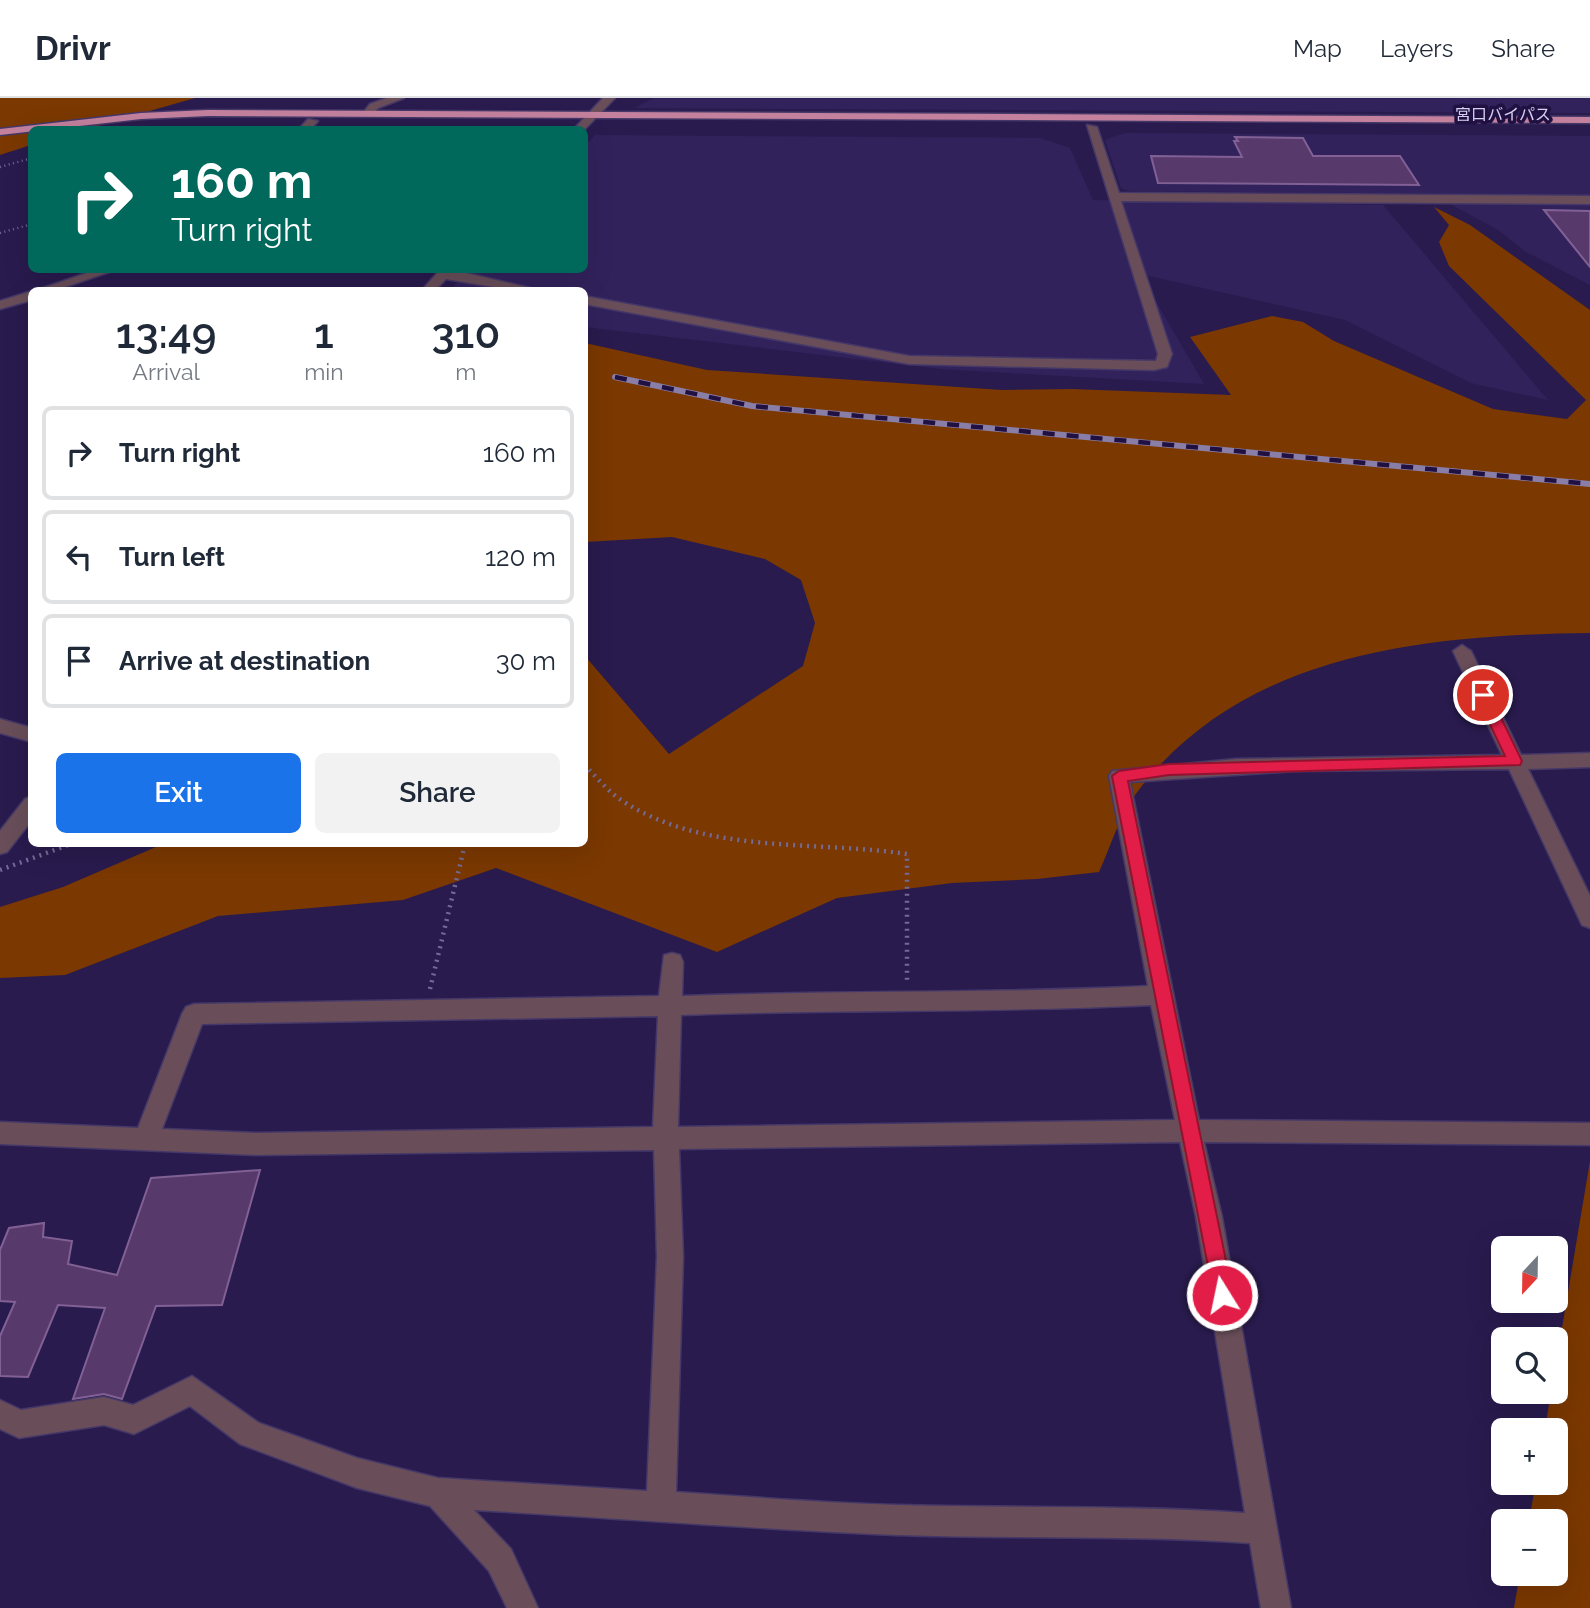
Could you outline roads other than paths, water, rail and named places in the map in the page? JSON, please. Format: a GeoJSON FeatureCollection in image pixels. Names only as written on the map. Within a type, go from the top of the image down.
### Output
{"type":"FeatureCollection","features":[{"type":"Feature","properties":{"kind":"highway","name":"宮口バイパス"},"geometry":{"type":"LineString","coordinates":[[58,126],[184,113],[368,114],[584,122],[1590,130]]}},
{"type":"Feature","properties":{"kind":"highway","name":"宮口バイパス"},"geometry":{"type":"LineString","coordinates":[[119,126],[177,121],[307,125],[584,122],[1590,121]]}},
{"type":"Feature","properties":{"kind":"highway","name":"宮口バイパス"},"geometry":{"type":"LineString","coordinates":[[0,132],[28,129]]}},
{"type":"Feature","properties":{"kind":"highway"},"geometry":{"type":"LineString","coordinates":[[0,140],[28,136]]}},
{"type":"Feature","properties":{"kind":"street"},"geometry":{"type":"LineString","coordinates":[[368,114],[374,106],[398,98]]}},
{"type":"Feature","properties":{"kind":"street"},"geometry":{"type":"LineString","coordinates":[[584,122],[609,98]]}},
{"type":"Feature","properties":{"kind":"street"},"geometry":{"type":"LineString","coordinates":[[588,301],[909,360],[1154,366],[1161,364],[1165,354],[1091,127]]}},
{"type":"Feature","properties":{"kind":"street"},"geometry":{"type":"LineString","coordinates":[[1113,197],[1590,200]]}},
{"type":"Feature","properties":{"kind":"street"},"geometry":{"type":"LineString","coordinates":[[54,287],[98,273]]}},
{"type":"Feature","properties":{"kind":"street"},"geometry":{"type":"LineString","coordinates":[[431,287],[444,273]]}},
{"type":"Feature","properties":{"kind":"street"},"geometry":{"type":"LineString","coordinates":[[450,273],[518,287]]}},
{"type":"Feature","properties":{"kind":"street"},"geometry":{"type":"LineString","coordinates":[[0,305],[28,296]]}},
{"type":"Feature","properties":{"kind":"street"},"geometry":{"type":"LineString","coordinates":[[1462,651],[1590,919]]}},
{"type":"Feature","properties":{"kind":"street"},"geometry":{"type":"LineString","coordinates":[[0,726],[28,734]]}},
{"type":"Feature","properties":{"kind":"street"},"geometry":{"type":"LineString","coordinates":[[1276,1608],[1209,1217],[1188,1131],[1119,776],[1169,770],[1590,760]]}},
{"type":"Feature","properties":{"kind":"street"},"geometry":{"type":"LineString","coordinates":[[0,846],[28,809]]}},
{"type":"Feature","properties":{"kind":"street"},"geometry":{"type":"LineString","coordinates":[[661,1508],[670,1256],[666,1138],[673,962]]}},
{"type":"Feature","properties":{"kind":"street"},"geometry":{"type":"LineString","coordinates":[[146,1139],[194,1014],[670,1006],[821,1000],[1042,1001],[1161,995]]}},
{"type":"Feature","properties":{"kind":"street"},"geometry":{"type":"LineString","coordinates":[[0,1133],[256,1143],[1188,1131],[1590,1134]]}},
{"type":"Feature","properties":{"kind":"street"},"geometry":{"type":"LineString","coordinates":[[0,1414],[19,1424],[104,1411],[134,1420],[191,1390],[250,1434],[357,1473],[438,1493],[895,1520],[1127,1525],[1172,1523],[1262,1529]]}},
{"type":"Feature","properties":{"kind":"street"},"geometry":{"type":"LineString","coordinates":[[438,1493],[500,1560],[523,1608]]}},
{"type":"Feature","properties":{"kind":"railway"},"geometry":{"type":"LineString","coordinates":[[615,377],[752,406],[1590,484]]}}]}
